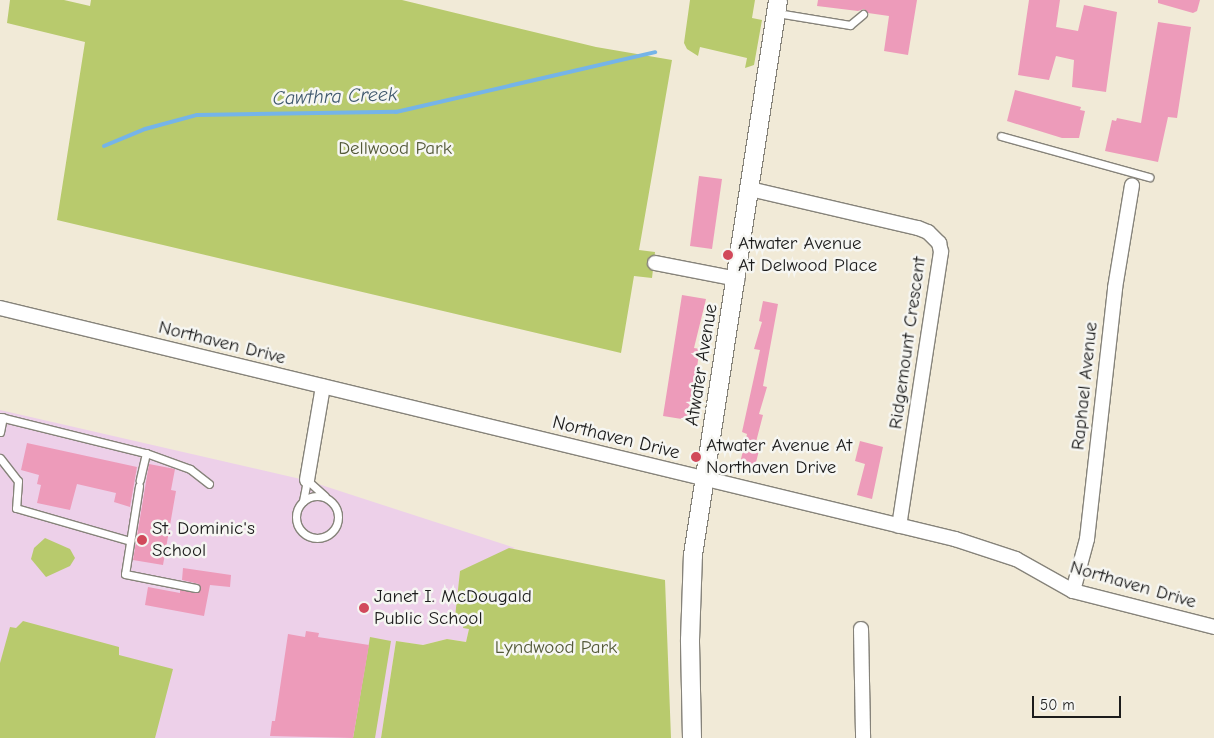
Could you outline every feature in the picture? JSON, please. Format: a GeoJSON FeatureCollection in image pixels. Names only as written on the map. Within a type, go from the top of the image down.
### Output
{"type":"FeatureCollection","features":[{"type":"Feature","properties":{"kind":"street","name":"Atwater Avenue"},"geometry":{"type":"LineString","coordinates":[[692,738],[690,590],[704,480],[737,279],[777,6]]}},
{"type":"Feature","properties":{"kind":"street","name":"Raphael Avenue"},"geometry":{"type":"LineString","coordinates":[[1072,591],[1088,531],[1115,288],[1132,185]]}},
{"type":"Feature","properties":{"kind":"street","name":"Ridgemount Crescent"},"geometry":{"type":"LineString","coordinates":[[750,189],[918,228],[928,232],[939,243],[941,252],[899,526]]}},
{"type":"Feature","properties":{"kind":"street"},"geometry":{"type":"LineString","coordinates":[[655,263],[737,279]]}},
{"type":"Feature","properties":{"kind":"street","name":"Northaven Drive"},"geometry":{"type":"LineString","coordinates":[[0,308],[995,550],[1072,591],[1214,627]]}},
{"type":"Feature","properties":{"kind":"street"},"geometry":{"type":"LineString","coordinates":[[307,480],[323,386]]}},
{"type":"Feature","properties":{"kind":"street"},"geometry":{"type":"LineString","coordinates":[[861,629],[863,738]]}},
{"type":"Feature","properties":{"kind":"lane"},"geometry":{"type":"LineString","coordinates":[[777,6],[850,24],[863,14]]}},
{"type":"Feature","properties":{"kind":"lane"},"geometry":{"type":"LineString","coordinates":[[1001,136],[1149,177]]}},
{"type":"Feature","properties":{"kind":"lane"},"geometry":{"type":"LineString","coordinates":[[0,432],[1,417],[146,453],[190,469],[209,484]]}},
{"type":"Feature","properties":{"kind":"lane"},"geometry":{"type":"LineString","coordinates":[[146,453],[125,574],[196,588]]}},
{"type":"Feature","properties":{"kind":"lane"},"geometry":{"type":"LineString","coordinates":[[0,458],[18,481],[16,508],[130,541]]}},
{"type":"Feature","properties":{"kind":"lane"},"geometry":{"type":"LineString","coordinates":[[307,480],[331,500],[338,511],[338,523],[329,535],[322,539],[307,536],[297,525],[297,510],[303,501],[307,480]]}},
{"type":"Feature","properties":{"kind":"lane"},"geometry":{"type":"LineString","coordinates":[[303,501],[317,496],[331,500]]}},
{"type":"Feature","properties":{"kind":"shaded area"},"geometry":{"type":"Polygon","coordinates":[[[0,410],[309,481],[515,548],[460,571],[455,617],[464,618],[469,629],[466,642],[447,639],[423,645],[396,641],[381,738],[0,738],[0,410]]]}},
{"type":"Feature","properties":{"kind":"green space","name":"Dellwood Park"},"geometry":{"type":"Polygon","coordinates":[[[10,0],[64,0],[90,6],[91,0],[402,0],[596,47],[672,60],[639,250],[655,252],[652,278],[634,276],[621,353],[57,220],[85,42],[7,23],[10,0]]]}},
{"type":"Feature","properties":{"kind":"green space"},"geometry":{"type":"Polygon","coordinates":[[[690,0],[755,0],[752,18],[762,20],[754,65],[745,68],[747,58],[700,47],[698,56],[687,49],[684,43],[690,0]]]}},
{"type":"Feature","properties":{"kind":"green space"},"geometry":{"type":"Polygon","coordinates":[[[45,538],[70,549],[75,558],[70,566],[46,577],[31,559],[34,548],[45,538]]]}},
{"type":"Feature","properties":{"kind":"green space","name":"Lyndwood Park"},"geometry":{"type":"Polygon","coordinates":[[[509,548],[665,580],[671,738],[381,738],[396,641],[423,645],[447,639],[466,642],[469,629],[463,628],[464,619],[455,617],[460,571],[509,548]]]}},
{"type":"Feature","properties":{"kind":"green space"},"geometry":{"type":"Polygon","coordinates":[[[23,621],[119,647],[119,655],[173,669],[155,738],[0,738],[0,663],[10,627],[16,628],[23,621]]]}},
{"type":"Feature","properties":{"kind":"green space"},"geometry":{"type":"Polygon","coordinates":[[[370,637],[391,641],[375,738],[353,738],[370,637]]]}},
{"type":"Feature","properties":{"kind":"building"},"geometry":{"type":"Polygon","coordinates":[[[818,0],[917,0],[908,55],[884,51],[889,16],[868,13],[864,9],[858,11],[817,6],[818,0]]]}},
{"type":"Feature","properties":{"kind":"building"},"geometry":{"type":"Polygon","coordinates":[[[1029,0],[1060,0],[1056,27],[1078,31],[1084,5],[1117,12],[1106,92],[1072,87],[1074,60],[1056,56],[1049,80],[1018,75],[1029,0]]]}},
{"type":"Feature","properties":{"kind":"building"},"geometry":{"type":"Polygon","coordinates":[[[1158,0],[1200,0],[1197,11],[1193,13],[1158,3],[1158,0]]]}},
{"type":"Feature","properties":{"kind":"building"},"geometry":{"type":"Polygon","coordinates":[[[1158,22],[1191,27],[1177,118],[1168,117],[1158,162],[1105,151],[1112,120],[1116,121],[1117,118],[1141,123],[1158,22]]]}},
{"type":"Feature","properties":{"kind":"building"},"geometry":{"type":"Polygon","coordinates":[[[1015,90],[1081,107],[1080,110],[1085,111],[1079,138],[1062,138],[1007,121],[1015,90]]]}},
{"type":"Feature","properties":{"kind":"building"},"geometry":{"type":"Polygon","coordinates":[[[699,176],[722,179],[712,249],[690,246],[699,176]]]}},
{"type":"Feature","properties":{"kind":"building"},"geometry":{"type":"Polygon","coordinates":[[[682,295],[706,299],[694,348],[700,349],[688,420],[663,416],[682,295]]]}},
{"type":"Feature","properties":{"kind":"building"},"geometry":{"type":"Polygon","coordinates":[[[763,301],[778,304],[763,386],[767,387],[759,414],[763,415],[756,442],[761,443],[755,466],[740,463],[747,434],[742,432],[760,350],[754,349],[762,322],[759,321],[763,301]]]}},
{"type":"Feature","properties":{"kind":"building"},"geometry":{"type":"Polygon","coordinates":[[[860,441],[883,447],[872,499],[857,495],[865,464],[855,461],[860,441]]]}},
{"type":"Feature","properties":{"kind":"building"},"geometry":{"type":"Polygon","coordinates":[[[27,443],[137,467],[130,507],[114,502],[116,493],[77,484],[70,510],[37,503],[41,485],[37,484],[39,475],[21,470],[27,443]]]}},
{"type":"Feature","properties":{"kind":"building"},"geometry":{"type":"Polygon","coordinates":[[[149,464],[175,469],[171,490],[176,491],[163,565],[133,560],[149,464]]]}},
{"type":"Feature","properties":{"kind":"building"},"geometry":{"type":"Polygon","coordinates":[[[183,568],[231,575],[230,587],[210,585],[204,616],[145,605],[148,587],[180,593],[180,590],[200,592],[199,584],[182,580],[183,568]]]}},
{"type":"Feature","properties":{"kind":"building"},"geometry":{"type":"Polygon","coordinates":[[[306,631],[319,633],[318,637],[369,645],[353,738],[270,736],[272,721],[275,721],[288,634],[305,637],[306,631]]]}},
{"type":"Feature","properties":{"kind":"waterway","name":"Cawthra Creek"},"geometry":{"type":"LineString","coordinates":[[104,146],[145,129],[197,115],[396,112],[655,52]]}},
{"type":"Feature","properties":{"kind":"place","name":"Atwater Avenue At Delwood Place"},"geometry":{"type":"Point","coordinates":[728,255]}},
{"type":"Feature","properties":{"kind":"place","name":"Atwater Avenue At Northaven Drive"},"geometry":{"type":"Point","coordinates":[696,457]}},
{"type":"Feature","properties":{"kind":"place","name":"St. Dominic's School"},"geometry":{"type":"Point","coordinates":[142,540]}},
{"type":"Feature","properties":{"kind":"place","name":"Janet I. McDougald Public School"},"geometry":{"type":"Point","coordinates":[364,608]}}]}
